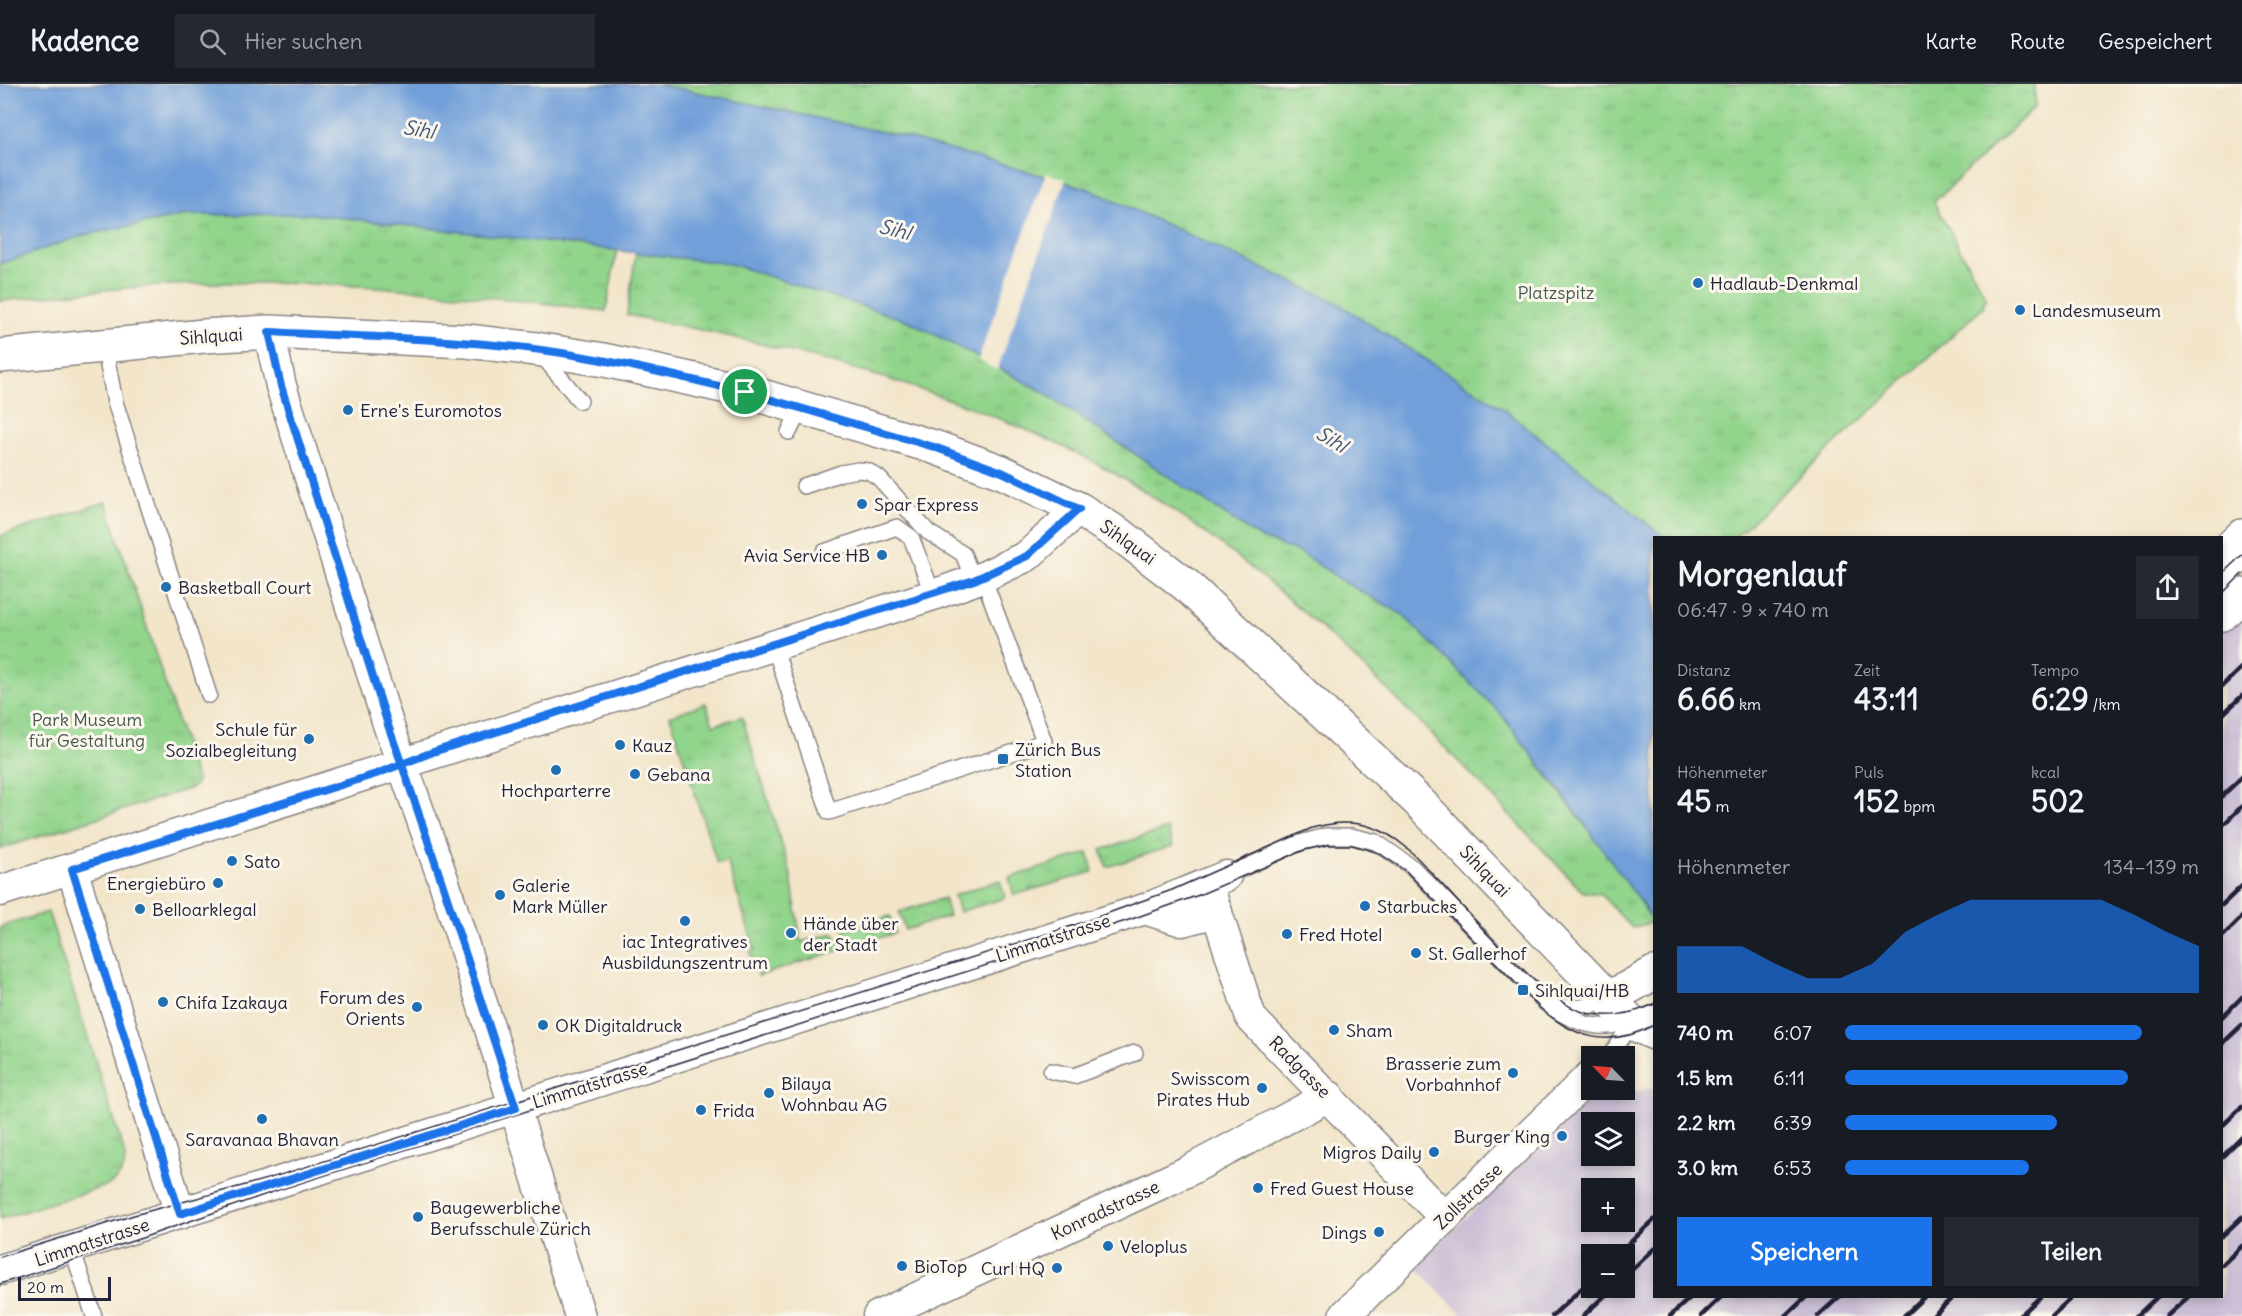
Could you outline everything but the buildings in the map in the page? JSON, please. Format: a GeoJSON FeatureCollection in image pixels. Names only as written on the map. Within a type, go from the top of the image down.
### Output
{"type":"FeatureCollection","features":[{"type":"Feature","properties":{"kind":"street","name":"Sihlquai"},"geometry":{"type":"LineString","coordinates":[[0,356],[269,332],[467,341],[615,362],[745,392],[795,419],[934,447],[1002,472],[1079,509],[1126,539],[1186,585],[1419,802],[1608,999],[1647,1023]]}},
{"type":"Feature","properties":{"kind":"street"},"geometry":{"type":"LineString","coordinates":[[269,332],[281,386],[402,764],[443,879],[580,1316]]}},
{"type":"Feature","properties":{"kind":"street"},"geometry":{"type":"LineString","coordinates":[[0,891],[979,579],[1027,556],[1079,509]]}},
{"type":"Feature","properties":{"kind":"street"},"geometry":{"type":"LineString","coordinates":[[2223,554],[2242,536]]}},
{"type":"Feature","properties":{"kind":"street"},"geometry":{"type":"LineString","coordinates":[[2223,613],[2242,595]]}},
{"type":"Feature","properties":{"kind":"street"},"geometry":{"type":"LineString","coordinates":[[72,869],[180,1214]]}},
{"type":"Feature","properties":{"kind":"street","name":"Limmatstrasse"},"geometry":{"type":"LineString","coordinates":[[0,1270],[1145,909],[1182,921],[1217,891]]}},
{"type":"Feature","properties":{"kind":"street","name":"Radgasse"},"geometry":{"type":"LineString","coordinates":[[1217,891],[1251,1018],[1445,1218]]}},
{"type":"Feature","properties":{"kind":"street"},"geometry":{"type":"LineString","coordinates":[[1608,999],[1653,974]]}},
{"type":"Feature","properties":{"kind":"street","name":"Zollstrasse"},"geometry":{"type":"LineString","coordinates":[[1344,1316],[1581,1085]]}},
{"type":"Feature","properties":{"kind":"street","name":"Konradstrasse"},"geometry":{"type":"LineString","coordinates":[[878,1316],[1186,1172],[1329,1096]]}},
{"type":"Feature","properties":{"kind":"lane"},"geometry":{"type":"LineString","coordinates":[[104,345],[115,402],[209,695]]}},
{"type":"Feature","properties":{"kind":"lane"},"geometry":{"type":"LineString","coordinates":[[536,349],[580,401]]}},
{"type":"Feature","properties":{"kind":"lane"},"geometry":{"type":"LineString","coordinates":[[774,646],[829,812],[1044,741],[979,579],[963,554],[928,532],[879,478],[868,471],[841,473],[804,486]]}},
{"type":"Feature","properties":{"kind":"lane"},"geometry":{"type":"LineString","coordinates":[[824,552],[897,527],[911,537],[933,595]]}},
{"type":"Feature","properties":{"kind":"lane"},"geometry":{"type":"LineString","coordinates":[[2223,583],[2242,565]]}},
{"type":"Feature","properties":{"kind":"lane"},"geometry":{"type":"LineString","coordinates":[[1217,891],[1298,844],[1326,836],[1351,836],[1376,842],[1413,868],[1545,1003],[1567,1018],[1585,1026],[1607,1027],[1647,1023]]}},
{"type":"Feature","properties":{"kind":"lane"},"geometry":{"type":"LineString","coordinates":[[1545,1003],[1572,1010],[1587,1008],[1608,999]]}},
{"type":"Feature","properties":{"kind":"lane"},"geometry":{"type":"LineString","coordinates":[[1621,1046],[1647,1023]]}},
{"type":"Feature","properties":{"kind":"lane"},"geometry":{"type":"LineString","coordinates":[[1051,1071],[1074,1076],[1135,1053]]}},
{"type":"Feature","properties":{"kind":"lane"},"geometry":{"type":"LineString","coordinates":[[72,1248],[94,1316]]}},
{"type":"Feature","properties":{"kind":"shaded area"},"geometry":{"type":"Polygon","coordinates":[[[2242,607],[2242,1316],[1463,1316],[1415,1266],[1587,1101],[1635,1100],[1635,1091],[1651,1088],[1653,1091],[1653,1298],[2223,1298],[2223,625],[2242,607]]]}},
{"type":"Feature","properties":{"kind":"green space","name":"Platzspitz"},"geometry":{"type":"Polygon","coordinates":[[[656,84],[2035,84],[2035,107],[1934,202],[1987,299],[1983,303],[1984,306],[1736,536],[1663,536],[1501,407],[1332,300],[1086,188],[901,136],[656,84]]]}},
{"type":"Feature","properties":{"kind":"green space"},"geometry":{"type":"Polygon","coordinates":[[[311,214],[617,250],[606,311],[412,290],[266,283],[162,286],[0,301],[0,264],[84,235],[187,215],[311,214]]]}},
{"type":"Feature","properties":{"kind":"green space"},"geometry":{"type":"Polygon","coordinates":[[[636,252],[731,264],[909,321],[1040,390],[1260,538],[1301,553],[1346,583],[1402,614],[1501,714],[1623,876],[1653,922],[1632,928],[1600,894],[1583,892],[1428,730],[1319,626],[1203,531],[1142,490],[1085,458],[1024,429],[960,403],[893,380],[757,343],[627,315],[636,252]]]}},
{"type":"Feature","properties":{"kind":"green space","name":"Park Museum für Gestaltung"},"geometry":{"type":"Polygon","coordinates":[[[106,502],[196,778],[196,784],[191,788],[0,849],[0,536],[106,502]]]}},
{"type":"Feature","properties":{"kind":"green space"},"geometry":{"type":"Polygon","coordinates":[[[706,703],[713,725],[742,717],[790,871],[801,942],[834,933],[840,950],[758,976],[750,952],[755,950],[727,861],[717,863],[670,716],[706,703]]]}},
{"type":"Feature","properties":{"kind":"green space"},"geometry":{"type":"Polygon","coordinates":[[[1167,829],[1173,846],[1107,867],[1101,850],[1167,829]]]}},
{"type":"Feature","properties":{"kind":"green space"},"geometry":{"type":"Polygon","coordinates":[[[1088,853],[1093,872],[1014,895],[1009,878],[1088,853]]]}},
{"type":"Feature","properties":{"kind":"green space"},"geometry":{"type":"Polygon","coordinates":[[[1000,880],[1005,898],[959,912],[954,895],[1000,880]]]}},
{"type":"Feature","properties":{"kind":"green space"},"geometry":{"type":"Polygon","coordinates":[[[944,898],[949,916],[905,930],[899,912],[944,898]]]}},
{"type":"Feature","properties":{"kind":"green space"},"geometry":{"type":"Polygon","coordinates":[[[48,912],[124,1151],[125,1162],[119,1176],[106,1186],[0,1219],[0,927],[48,912]]]}},
{"type":"Feature","properties":{"kind":"green space"},"geometry":{"type":"Polygon","coordinates":[[[890,916],[895,933],[849,947],[844,930],[890,916]]]}},
{"type":"Feature","properties":{"kind":"water","name":"Sihl"},"geometry":{"type":"Polygon","coordinates":[[[0,84],[650,84],[901,136],[1086,188],[1332,300],[1501,407],[1663,536],[1653,536],[1653,920],[1571,805],[1501,714],[1402,614],[1346,583],[1301,553],[1260,538],[1040,390],[909,321],[731,264],[311,214],[187,215],[84,235],[0,264],[0,84]]]}},
{"type":"Feature","properties":{"kind":"pier"},"geometry":{"type":"Polygon","coordinates":[[[1046,173],[1066,179],[997,370],[978,360],[1046,173]]]}},
{"type":"Feature","properties":{"kind":"tram line"},"geometry":{"type":"LineString","coordinates":[[2223,573],[2242,555]]}},
{"type":"Feature","properties":{"kind":"tram line"},"geometry":{"type":"LineString","coordinates":[[2223,593],[2242,574]]}},
{"type":"Feature","properties":{"kind":"tram line"},"geometry":{"type":"LineString","coordinates":[[0,1257],[134,1215],[271,1178],[1075,925],[1172,890],[1312,828],[1327,825],[1342,823],[1364,825],[1399,841],[1505,953],[1546,991],[1566,1004],[1583,1012],[1601,1015],[1629,1013],[1653,1004]]}},
{"type":"Feature","properties":{"kind":"tram line"},"geometry":{"type":"LineString","coordinates":[[0,1284],[142,1238],[275,1191],[1129,920],[1199,895],[1304,850],[1328,845],[1352,845],[1379,853],[1406,871],[1540,1008],[1567,1027],[1581,1034],[1608,1038],[1623,1037],[1653,1025]]}},
{"type":"Feature","properties":{"kind":"railway"},"geometry":{"type":"LineString","coordinates":[[2223,685],[2242,667]]}},
{"type":"Feature","properties":{"kind":"railway"},"geometry":{"type":"LineString","coordinates":[[2223,714],[2242,696]]}},
{"type":"Feature","properties":{"kind":"railway"},"geometry":{"type":"LineString","coordinates":[[2223,795],[2242,777]]}},
{"type":"Feature","properties":{"kind":"railway"},"geometry":{"type":"LineString","coordinates":[[2223,825],[2242,806]]}},
{"type":"Feature","properties":{"kind":"railway"},"geometry":{"type":"LineString","coordinates":[[2223,904],[2242,886]]}},
{"type":"Feature","properties":{"kind":"railway"},"geometry":{"type":"LineString","coordinates":[[2223,936],[2242,917]]}},
{"type":"Feature","properties":{"kind":"railway"},"geometry":{"type":"LineString","coordinates":[[2223,1016],[2242,997]]}},
{"type":"Feature","properties":{"kind":"railway"},"geometry":{"type":"LineString","coordinates":[[2223,1043],[2242,1025]]}},
{"type":"Feature","properties":{"kind":"railway"},"geometry":{"type":"LineString","coordinates":[[2223,1125],[2242,1107]]}},
{"type":"Feature","properties":{"kind":"railway"},"geometry":{"type":"LineString","coordinates":[[2223,1156],[2242,1137]]}},
{"type":"Feature","properties":{"kind":"railway"},"geometry":{"type":"LineString","coordinates":[[2223,1235],[2242,1217]]}},
{"type":"Feature","properties":{"kind":"railway"},"geometry":{"type":"LineString","coordinates":[[1629,1244],[1653,1221]]}},
{"type":"Feature","properties":{"kind":"railway"},"geometry":{"type":"LineString","coordinates":[[2223,1264],[2242,1246]]}},
{"type":"Feature","properties":{"kind":"railway"},"geometry":{"type":"LineString","coordinates":[[1635,1267],[1653,1250]]}},
{"type":"Feature","properties":{"kind":"railway"},"geometry":{"type":"LineString","coordinates":[[1552,1316],[1581,1289]]}},
{"type":"Feature","properties":{"kind":"railway"},"geometry":{"type":"LineString","coordinates":[[1583,1316],[1602,1298]]}},
{"type":"Feature","properties":{"kind":"railway"},"geometry":{"type":"LineString","coordinates":[[1670,1316],[1690,1298]]}},
{"type":"Feature","properties":{"kind":"railway"},"geometry":{"type":"LineString","coordinates":[[1701,1316],[1720,1298]]}},
{"type":"Feature","properties":{"kind":"railway"},"geometry":{"type":"LineString","coordinates":[[1786,1316],[1805,1298]]}},
{"type":"Feature","properties":{"kind":"railway"},"geometry":{"type":"LineString","coordinates":[[1818,1316],[1838,1298]]}},
{"type":"Feature","properties":{"kind":"railway"},"geometry":{"type":"LineString","coordinates":[[1904,1316],[1923,1298]]}},
{"type":"Feature","properties":{"kind":"railway"},"geometry":{"type":"LineString","coordinates":[[1933,1316],[1952,1298]]}},
{"type":"Feature","properties":{"kind":"railway"},"geometry":{"type":"LineString","coordinates":[[2020,1316],[2039,1298]]}},
{"type":"Feature","properties":{"kind":"railway"},"geometry":{"type":"LineString","coordinates":[[2052,1316],[2071,1298]]}},
{"type":"Feature","properties":{"kind":"railway"},"geometry":{"type":"LineString","coordinates":[[2137,1316],[2156,1298]]}},
{"type":"Feature","properties":{"kind":"railway"},"geometry":{"type":"LineString","coordinates":[[2167,1316],[2187,1298]]}},
{"type":"Feature","properties":{"kind":"place","name":"Hadlaub-Denkmal"},"geometry":{"type":"Point","coordinates":[1698,283]}},
{"type":"Feature","properties":{"kind":"place","name":"Landesmuseum"},"geometry":{"type":"Point","coordinates":[2020,310]}},
{"type":"Feature","properties":{"kind":"place","name":"Erne's Euromotos"},"geometry":{"type":"Point","coordinates":[348,410]}},
{"type":"Feature","properties":{"kind":"place","name":"Spar Express"},"geometry":{"type":"Point","coordinates":[862,504]}},
{"type":"Feature","properties":{"kind":"place","name":"Avia Service HB"},"geometry":{"type":"Point","coordinates":[882,555]}},
{"type":"Feature","properties":{"kind":"place","name":"Basketball Court"},"geometry":{"type":"Point","coordinates":[166,587]}},
{"type":"Feature","properties":{"kind":"place","name":"Schule für Sozialbegleitung"},"geometry":{"type":"Point","coordinates":[309,739]}},
{"type":"Feature","properties":{"kind":"place","name":"Kauz"},"geometry":{"type":"Point","coordinates":[620,745]}},
{"type":"Feature","properties":{"kind":"place","name":"Zürich Bus Station"},"geometry":{"type":"Point","coordinates":[1003,759]}},
{"type":"Feature","properties":{"kind":"place","name":"Hochparterre"},"geometry":{"type":"Point","coordinates":[556,770]}},
{"type":"Feature","properties":{"kind":"place","name":"Gebana"},"geometry":{"type":"Point","coordinates":[635,774]}},
{"type":"Feature","properties":{"kind":"place","name":"Sato"},"geometry":{"type":"Point","coordinates":[232,861]}},
{"type":"Feature","properties":{"kind":"place","name":"Energiebüro"},"geometry":{"type":"Point","coordinates":[218,883]}},
{"type":"Feature","properties":{"kind":"place","name":"Galerie Mark Müller"},"geometry":{"type":"Point","coordinates":[500,895]}},
{"type":"Feature","properties":{"kind":"place","name":"Starbucks"},"geometry":{"type":"Point","coordinates":[1365,906]}},
{"type":"Feature","properties":{"kind":"place","name":"Belloarklegal"},"geometry":{"type":"Point","coordinates":[140,909]}},
{"type":"Feature","properties":{"kind":"place","name":"iac Integratives Ausbildungszentrum"},"geometry":{"type":"Point","coordinates":[685,921]}},
{"type":"Feature","properties":{"kind":"place","name":"Hände über der Stadt"},"geometry":{"type":"Point","coordinates":[791,933]}},
{"type":"Feature","properties":{"kind":"place","name":"Fred Hotel"},"geometry":{"type":"Point","coordinates":[1287,934]}},
{"type":"Feature","properties":{"kind":"place","name":"St. Gallerhof"},"geometry":{"type":"Point","coordinates":[1416,953]}},
{"type":"Feature","properties":{"kind":"place","name":"Sihlquai/HB"},"geometry":{"type":"Point","coordinates":[1523,990]}},
{"type":"Feature","properties":{"kind":"place","name":"Chifa Izakaya"},"geometry":{"type":"Point","coordinates":[163,1002]}},
{"type":"Feature","properties":{"kind":"place","name":"Forum des Orients"},"geometry":{"type":"Point","coordinates":[417,1007]}},
{"type":"Feature","properties":{"kind":"place","name":"OK Digitaldruck"},"geometry":{"type":"Point","coordinates":[543,1025]}},
{"type":"Feature","properties":{"kind":"place","name":"Sham"},"geometry":{"type":"Point","coordinates":[1334,1030]}},
{"type":"Feature","properties":{"kind":"place","name":"Brasserie zum Vorbahnhof"},"geometry":{"type":"Point","coordinates":[1513,1073]}},
{"type":"Feature","properties":{"kind":"place","name":"Swisscom Pirates Hub"},"geometry":{"type":"Point","coordinates":[1262,1088]}},
{"type":"Feature","properties":{"kind":"place","name":"Bilaya Wohnbau AG"},"geometry":{"type":"Point","coordinates":[769,1093]}},
{"type":"Feature","properties":{"kind":"place","name":"Frida"},"geometry":{"type":"Point","coordinates":[701,1110]}},
{"type":"Feature","properties":{"kind":"place","name":"Saravanaa Bhavan"},"geometry":{"type":"Point","coordinates":[262,1119]}},
{"type":"Feature","properties":{"kind":"place","name":"Burger King"},"geometry":{"type":"Point","coordinates":[1562,1136]}},
{"type":"Feature","properties":{"kind":"place","name":"Migros Daily"},"geometry":{"type":"Point","coordinates":[1434,1152]}},
{"type":"Feature","properties":{"kind":"place","name":"Fred Guest House"},"geometry":{"type":"Point","coordinates":[1258,1188]}},
{"type":"Feature","properties":{"kind":"place","name":"Baugewerbliche Berufsschule Zürich"},"geometry":{"type":"Point","coordinates":[418,1217]}},
{"type":"Feature","properties":{"kind":"place","name":"Dings"},"geometry":{"type":"Point","coordinates":[1379,1232]}},
{"type":"Feature","properties":{"kind":"place","name":"Veloplus"},"geometry":{"type":"Point","coordinates":[1108,1246]}},
{"type":"Feature","properties":{"kind":"place","name":"BioTop"},"geometry":{"type":"Point","coordinates":[902,1266]}},
{"type":"Feature","properties":{"kind":"place","name":"Curl HQ"},"geometry":{"type":"Point","coordinates":[1057,1268]}},
{"type":"Feature","properties":{"kind":"route"},"geometry":{"type":"LineString","coordinates":[[745,392],[604,360],[536,349],[467,341],[269,332],[281,386],[389,728],[402,764],[412,790],[443,879],[516,1108],[180,1214],[72,869],[376,774],[402,764],[433,752],[933,595],[983,577],[1027,556],[1079,509],[1002,472],[934,447],[745,392]]}}]}
